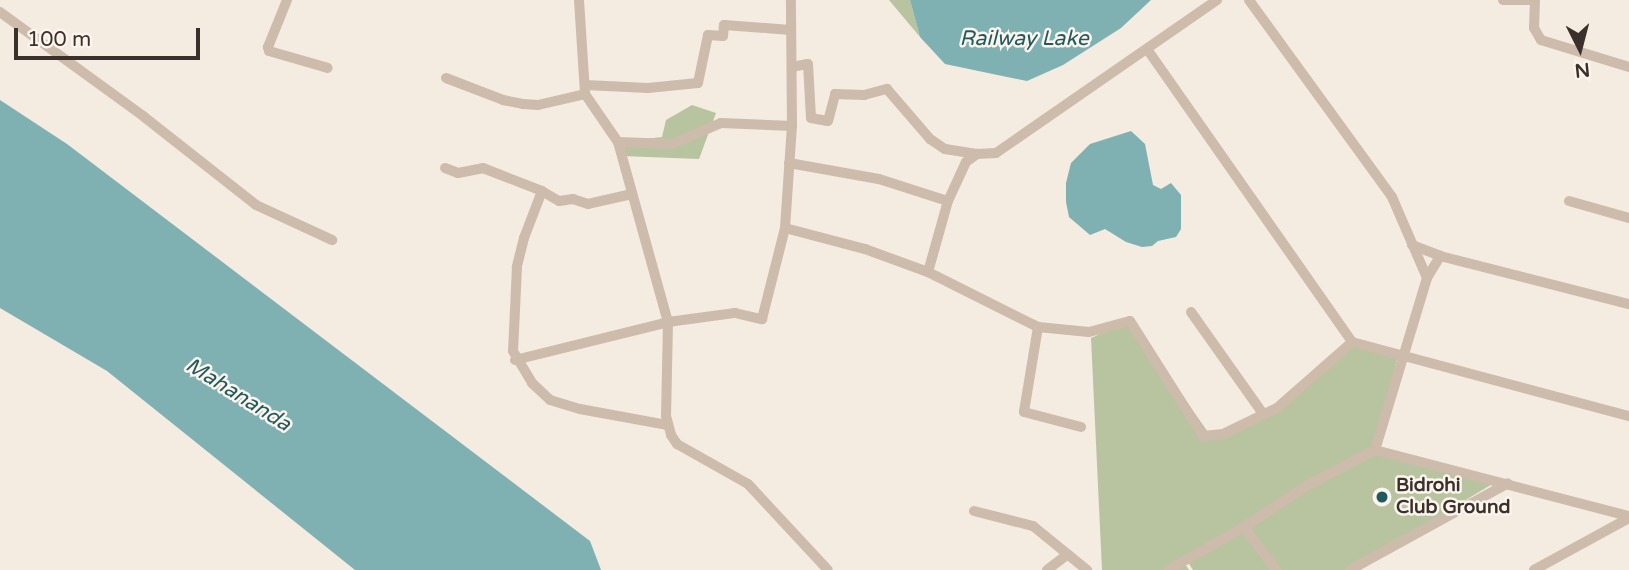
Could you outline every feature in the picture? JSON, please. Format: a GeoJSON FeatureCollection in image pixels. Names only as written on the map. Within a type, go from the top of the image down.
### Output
{"type":"FeatureCollection","features":[{"type":"Feature","properties":{"kind":"street"},"geometry":{"type":"LineString","coordinates":[[287,0],[268,47],[270,51],[328,68]]}},
{"type":"Feature","properties":{"kind":"street"},"geometry":{"type":"LineString","coordinates":[[579,0],[585,90],[618,142],[668,322],[667,425],[677,444],[748,484],[828,570]]}},
{"type":"Feature","properties":{"kind":"street"},"geometry":{"type":"LineString","coordinates":[[515,360],[668,322],[735,313],[762,319],[785,228],[792,126],[791,0]]}},
{"type":"Feature","properties":{"kind":"street"},"geometry":{"type":"LineString","coordinates":[[792,66],[808,64],[811,118],[828,121],[835,94],[864,95],[887,89],[930,139],[945,149],[977,154],[996,153],[1217,0]]}},
{"type":"Feature","properties":{"kind":"street"},"geometry":{"type":"LineString","coordinates":[[1249,0],[1392,197],[1427,278]]}},
{"type":"Feature","properties":{"kind":"street"},"geometry":{"type":"LineString","coordinates":[[1503,0],[1534,0],[1534,28],[1541,40],[1629,67]]}},
{"type":"Feature","properties":{"kind":"street"},"geometry":{"type":"LineString","coordinates":[[0,12],[165,133],[248,200],[272,215],[332,240]]}},
{"type":"Feature","properties":{"kind":"street"},"geometry":{"type":"LineString","coordinates":[[446,78],[503,100],[538,105],[585,90],[698,83],[708,35],[723,36],[724,25],[791,30]]}},
{"type":"Feature","properties":{"kind":"street"},"geometry":{"type":"LineString","coordinates":[[1147,49],[1352,342],[1629,416]]}},
{"type":"Feature","properties":{"kind":"street"},"geometry":{"type":"LineString","coordinates":[[618,142],[672,144],[721,123],[792,126]]}},
{"type":"Feature","properties":{"kind":"street"},"geometry":{"type":"LineString","coordinates":[[928,272],[948,201],[966,162],[977,154]]}},
{"type":"Feature","properties":{"kind":"street"},"geometry":{"type":"LineString","coordinates":[[789,163],[879,180],[948,201]]}},
{"type":"Feature","properties":{"kind":"street"},"geometry":{"type":"LineString","coordinates":[[445,168],[458,173],[483,168],[542,191],[559,201],[573,199],[588,204],[632,194]]}},
{"type":"Feature","properties":{"kind":"street"},"geometry":{"type":"LineString","coordinates":[[542,191],[524,238],[517,267],[512,342],[515,360],[540,393],[559,404],[667,425]]}},
{"type":"Feature","properties":{"kind":"street"},"geometry":{"type":"LineString","coordinates":[[1569,201],[1629,218]]}},
{"type":"Feature","properties":{"kind":"street"},"geometry":{"type":"LineString","coordinates":[[785,228],[865,249],[928,272],[1038,327],[1089,332],[1130,321],[1203,436],[1223,434],[1277,408],[1352,342]]}},
{"type":"Feature","properties":{"kind":"street"},"geometry":{"type":"LineString","coordinates":[[1412,245],[1440,256],[1629,304]]}},
{"type":"Feature","properties":{"kind":"street"},"geometry":{"type":"LineString","coordinates":[[1375,450],[1427,278],[1440,256]]}},
{"type":"Feature","properties":{"kind":"street"},"geometry":{"type":"LineString","coordinates":[[1191,312],[1264,415]]}},
{"type":"Feature","properties":{"kind":"street"},"geometry":{"type":"LineString","coordinates":[[1038,327],[1024,412],[1032,417],[1081,427]]}},
{"type":"Feature","properties":{"kind":"street"},"geometry":{"type":"LineString","coordinates":[[1168,570],[1186,566],[1308,485],[1375,450],[1508,482],[1629,517]]}},
{"type":"Feature","properties":{"kind":"street"},"geometry":{"type":"LineString","coordinates":[[1350,570],[1508,482]]}},
{"type":"Feature","properties":{"kind":"street"},"geometry":{"type":"LineString","coordinates":[[974,511],[1032,526],[1087,570]]}},
{"type":"Feature","properties":{"kind":"street"},"geometry":{"type":"LineString","coordinates":[[1534,570],[1629,517]]}},
{"type":"Feature","properties":{"kind":"street"},"geometry":{"type":"LineString","coordinates":[[1244,527],[1276,570]]}},
{"type":"Feature","properties":{"kind":"street"},"geometry":{"type":"LineString","coordinates":[[1047,570],[1068,554]]}},
{"type":"Feature","properties":{"kind":"green space"},"geometry":{"type":"Polygon","coordinates":[[[889,0],[910,0],[920,37],[889,0]]]}},
{"type":"Feature","properties":{"kind":"green space"},"geometry":{"type":"Polygon","coordinates":[[[692,105],[716,113],[699,159],[622,156],[618,142],[662,137],[666,120],[692,105]]]}},
{"type":"Feature","properties":{"kind":"green space"},"geometry":{"type":"Polygon","coordinates":[[[1130,321],[1210,435],[1277,408],[1352,342],[1398,355],[1375,450],[1494,483],[1349,570],[1193,570],[1186,559],[1183,561],[1189,570],[1102,570],[1091,338],[1130,321]]]}},
{"type":"Feature","properties":{"kind":"water","name":"Railway Lake"},"geometry":{"type":"Polygon","coordinates":[[[910,0],[1151,0],[1121,28],[1063,65],[1027,81],[945,64],[920,37],[910,0]]]}},
{"type":"Feature","properties":{"kind":"water","name":"Mahananda"},"geometry":{"type":"Polygon","coordinates":[[[0,100],[67,144],[590,541],[601,570],[355,570],[107,371],[0,308],[0,100]]]}},
{"type":"Feature","properties":{"kind":"water"},"geometry":{"type":"Polygon","coordinates":[[[1131,131],[1145,144],[1153,185],[1161,189],[1171,183],[1181,195],[1181,229],[1176,237],[1158,241],[1152,246],[1142,247],[1126,242],[1105,229],[1090,235],[1069,217],[1066,202],[1066,183],[1071,163],[1090,144],[1131,131]]]}},
{"type":"Feature","properties":{"kind":"place","name":"Bidrohi Club Ground"},"geometry":{"type":"Point","coordinates":[1382,497]}}]}
